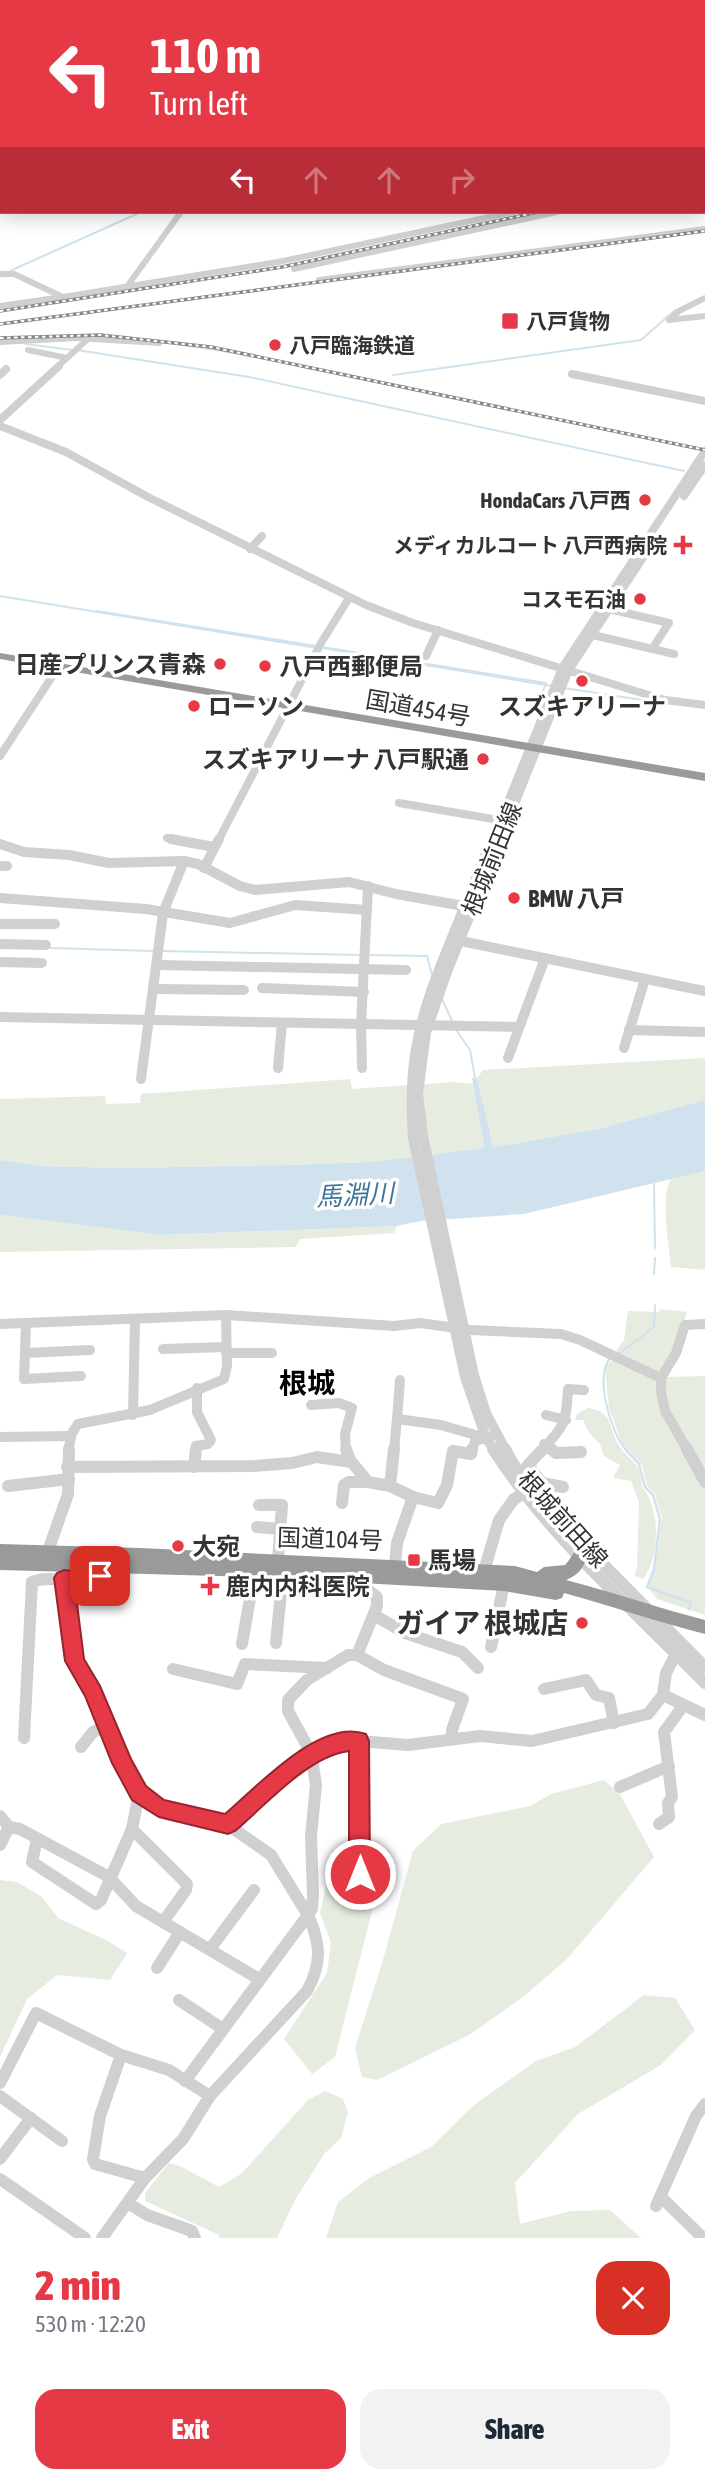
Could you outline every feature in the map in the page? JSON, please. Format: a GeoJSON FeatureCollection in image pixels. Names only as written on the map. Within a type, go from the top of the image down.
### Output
{"type":"FeatureCollection","features":[{"type":"Feature","properties":{"kind":"highway","name":"国道454号"},"geometry":{"type":"LineString","coordinates":[[0,653],[59,666],[705,775]]}},
{"type":"Feature","properties":{"kind":"highway","name":"国道104号"},"geometry":{"type":"LineString","coordinates":[[0,1552],[48,1551],[104,1560],[255,1570],[280,1567]]}},
{"type":"Feature","properties":{"kind":"highway"},"geometry":{"type":"LineString","coordinates":[[509,1579],[568,1574],[577,1567],[580,1556]]}},
{"type":"Feature","properties":{"kind":"highway","name":"国道104号"},"geometry":{"type":"LineString","coordinates":[[0,1563],[104,1560],[509,1579]]}},
{"type":"Feature","properties":{"kind":"highway","name":"国道104号"},"geometry":{"type":"LineString","coordinates":[[333,1569],[395,1566],[484,1571],[705,1627]]}},
{"type":"Feature","properties":{"kind":"street"},"geometry":{"type":"LineString","coordinates":[[126,288],[180,214]]}},
{"type":"Feature","properties":{"kind":"street"},"geometry":{"type":"LineString","coordinates":[[2,305],[126,288],[358,246],[504,214]]}},
{"type":"Feature","properties":{"kind":"street"},"geometry":{"type":"LineString","coordinates":[[294,269],[548,214]]}},
{"type":"Feature","properties":{"kind":"street"},"geometry":{"type":"LineString","coordinates":[[319,280],[705,229]]}},
{"type":"Feature","properties":{"kind":"street"},"geometry":{"type":"LineString","coordinates":[[0,275],[14,275],[63,297]]}},
{"type":"Feature","properties":{"kind":"street"},"geometry":{"type":"LineString","coordinates":[[705,298],[669,320],[705,316]]}},
{"type":"Feature","properties":{"kind":"street"},"geometry":{"type":"LineString","coordinates":[[0,420],[89,338]]}},
{"type":"Feature","properties":{"kind":"street"},"geometry":{"type":"LineString","coordinates":[[0,342],[89,338],[159,343]]}},
{"type":"Feature","properties":{"kind":"street"},"geometry":{"type":"LineString","coordinates":[[27,350],[67,358]]}},
{"type":"Feature","properties":{"kind":"street"},"geometry":{"type":"LineString","coordinates":[[572,374],[705,401]]}},
{"type":"Feature","properties":{"kind":"street"},"geometry":{"type":"LineString","coordinates":[[0,426],[66,452],[349,598],[438,630],[665,700],[705,705]]}},
{"type":"Feature","properties":{"kind":"street"},"geometry":{"type":"LineString","coordinates":[[533,746],[565,669],[705,451]]}},
{"type":"Feature","properties":{"kind":"street"},"geometry":{"type":"LineString","coordinates":[[565,669],[593,635],[705,465]]}},
{"type":"Feature","properties":{"kind":"street"},"geometry":{"type":"LineString","coordinates":[[250,549],[262,536]]}},
{"type":"Feature","properties":{"kind":"street"},"geometry":{"type":"LineString","coordinates":[[204,868],[344,601],[349,598]]}},
{"type":"Feature","properties":{"kind":"street"},"geometry":{"type":"LineString","coordinates":[[609,609],[668,623],[652,649]]}},
{"type":"Feature","properties":{"kind":"street"},"geometry":{"type":"LineString","coordinates":[[426,656],[438,630]]}},
{"type":"Feature","properties":{"kind":"street"},"geometry":{"type":"LineString","coordinates":[[593,635],[674,654]]}},
{"type":"Feature","properties":{"kind":"street"},"geometry":{"type":"LineString","coordinates":[[0,757],[4,742],[59,666]]}},
{"type":"Feature","properties":{"kind":"street","name":"根城前田線"},"geometry":{"type":"LineString","coordinates":[[456,940],[464,906],[533,746]]}},
{"type":"Feature","properties":{"kind":"street","name":"根城前田線"},"geometry":{"type":"LineString","coordinates":[[533,746],[417,1030],[410,1066],[409,1098],[413,1138],[470,1376],[491,1437],[514,1481],[580,1556],[639,1610]]}},
{"type":"Feature","properties":{"kind":"street"},"geometry":{"type":"LineString","coordinates":[[399,803],[499,820]]}},
{"type":"Feature","properties":{"kind":"street"},"geometry":{"type":"LineString","coordinates":[[166,838],[214,847]]}},
{"type":"Feature","properties":{"kind":"street"},"geometry":{"type":"LineString","coordinates":[[0,844],[24,852],[69,855],[109,863],[184,861],[255,890],[340,882],[464,906]]}},
{"type":"Feature","properties":{"kind":"street"},"geometry":{"type":"LineString","coordinates":[[141,1079],[163,913],[184,861]]}},
{"type":"Feature","properties":{"kind":"street"},"geometry":{"type":"LineString","coordinates":[[362,1068],[361,1024],[368,886]]}},
{"type":"Feature","properties":{"kind":"street"},"geometry":{"type":"LineString","coordinates":[[0,898],[163,913],[230,923],[295,905],[367,910]]}},
{"type":"Feature","properties":{"kind":"street"},"geometry":{"type":"LineString","coordinates":[[0,924],[55,924]]}},
{"type":"Feature","properties":{"kind":"street"},"geometry":{"type":"LineString","coordinates":[[456,940],[705,991]]}},
{"type":"Feature","properties":{"kind":"street"},"geometry":{"type":"LineString","coordinates":[[0,944],[46,945]]}},
{"type":"Feature","properties":{"kind":"street"},"geometry":{"type":"LineString","coordinates":[[508,1058],[545,958]]}},
{"type":"Feature","properties":{"kind":"street"},"geometry":{"type":"LineString","coordinates":[[0,962],[41,962]]}},
{"type":"Feature","properties":{"kind":"street"},"geometry":{"type":"LineString","coordinates":[[157,965],[406,970]]}},
{"type":"Feature","properties":{"kind":"street"},"geometry":{"type":"LineString","coordinates":[[624,1048],[645,979]]}},
{"type":"Feature","properties":{"kind":"street"},"geometry":{"type":"LineString","coordinates":[[262,988],[364,992]]}},
{"type":"Feature","properties":{"kind":"street"},"geometry":{"type":"LineString","coordinates":[[153,989],[244,990]]}},
{"type":"Feature","properties":{"kind":"street"},"geometry":{"type":"LineString","coordinates":[[0,1017],[519,1027]]}},
{"type":"Feature","properties":{"kind":"street"},"geometry":{"type":"LineString","coordinates":[[278,1068],[282,1023]]}},
{"type":"Feature","properties":{"kind":"street"},"geometry":{"type":"LineString","coordinates":[[629,1030],[705,1032]]}},
{"type":"Feature","properties":{"kind":"street"},"geometry":{"type":"LineString","coordinates":[[48,1551],[69,1493],[67,1467],[71,1436],[78,1424],[134,1415],[224,1379],[226,1315]]}},
{"type":"Feature","properties":{"kind":"street"},"geometry":{"type":"LineString","coordinates":[[0,1324],[226,1315],[394,1326],[420,1323],[470,1330],[561,1334],[661,1378]]}},
{"type":"Feature","properties":{"kind":"street"},"geometry":{"type":"LineString","coordinates":[[134,1415],[135,1319]]}},
{"type":"Feature","properties":{"kind":"street"},"geometry":{"type":"LineString","coordinates":[[26,1323],[24,1379],[81,1376]]}},
{"type":"Feature","properties":{"kind":"street"},"geometry":{"type":"LineString","coordinates":[[705,1324],[685,1325],[676,1353],[661,1378],[665,1411],[705,1482]]}},
{"type":"Feature","properties":{"kind":"street"},"geometry":{"type":"LineString","coordinates":[[163,1349],[272,1353]]}},
{"type":"Feature","properties":{"kind":"street"},"geometry":{"type":"LineString","coordinates":[[25,1353],[90,1350]]}},
{"type":"Feature","properties":{"kind":"street"},"geometry":{"type":"LineString","coordinates":[[390,1486],[400,1380]]}},
{"type":"Feature","properties":{"kind":"street"},"geometry":{"type":"LineString","coordinates":[[194,1467],[196,1446],[208,1444],[211,1440],[197,1412],[197,1388]]}},
{"type":"Feature","properties":{"kind":"street"},"geometry":{"type":"LineString","coordinates":[[541,1484],[527,1465],[544,1444],[562,1429],[566,1420],[568,1389],[584,1390]]}},
{"type":"Feature","properties":{"kind":"street"},"geometry":{"type":"LineString","coordinates":[[311,1405],[339,1403],[352,1408],[344,1445],[351,1462],[364,1473],[368,1482]]}},
{"type":"Feature","properties":{"kind":"street"},"geometry":{"type":"LineString","coordinates":[[546,1415],[566,1420]]}},
{"type":"Feature","properties":{"kind":"street"},"geometry":{"type":"LineString","coordinates":[[397,1419],[441,1425],[491,1437]]}},
{"type":"Feature","properties":{"kind":"street"},"geometry":{"type":"LineString","coordinates":[[0,1437],[71,1436]]}},
{"type":"Feature","properties":{"kind":"street"},"geometry":{"type":"LineString","coordinates":[[342,1503],[344,1485],[349,1482],[368,1482],[390,1486],[413,1497],[438,1503],[447,1485],[453,1451],[471,1454],[475,1441],[491,1437]]}},
{"type":"Feature","properties":{"kind":"street","name":"根城前田線"},"geometry":{"type":"LineString","coordinates":[[491,1437],[550,1511],[639,1610]]}},
{"type":"Feature","properties":{"kind":"street"},"geometry":{"type":"LineString","coordinates":[[544,1444],[556,1453],[581,1452]]}},
{"type":"Feature","properties":{"kind":"street"},"geometry":{"type":"LineString","coordinates":[[67,1467],[194,1467],[292,1463],[317,1457],[351,1462]]}},
{"type":"Feature","properties":{"kind":"street"},"geometry":{"type":"LineString","coordinates":[[8,1486],[69,1479]]}},
{"type":"Feature","properties":{"kind":"street"},"geometry":{"type":"LineString","coordinates":[[484,1571],[500,1519],[509,1501],[541,1484],[563,1487]]}},
{"type":"Feature","properties":{"kind":"street"},"geometry":{"type":"LineString","coordinates":[[395,1566],[397,1544],[413,1497]]}},
{"type":"Feature","properties":{"kind":"street"},"geometry":{"type":"LineString","coordinates":[[259,1505],[282,1505],[276,1643]]}},
{"type":"Feature","properties":{"kind":"street"},"geometry":{"type":"LineString","coordinates":[[257,1527],[280,1529]]}},
{"type":"Feature","properties":{"kind":"street"},"geometry":{"type":"LineString","coordinates":[[24,1738],[32,1582],[44,1577],[92,1581],[100,1576],[104,1560]]}},
{"type":"Feature","properties":{"kind":"street"},"geometry":{"type":"LineString","coordinates":[[333,1569],[334,1584],[344,1592],[368,1590],[377,1597],[374,1615],[357,1655]]}},
{"type":"Feature","properties":{"kind":"street"},"geometry":{"type":"LineString","coordinates":[[242,1644],[255,1570]]}},
{"type":"Feature","properties":{"kind":"street"},"geometry":{"type":"LineString","coordinates":[[64,1578],[75,1661],[108,1725],[122,1763],[139,1793],[159,1808],[228,1825],[271,1855],[308,1915],[318,1935],[322,1952],[318,1971],[307,1990],[210,2096],[183,2139],[145,2178],[106,2237]]}},
{"type":"Feature","properties":{"kind":"street"},"geometry":{"type":"LineString","coordinates":[[491,1647],[509,1579]]}},
{"type":"Feature","properties":{"kind":"street"},"geometry":{"type":"LineString","coordinates":[[639,1610],[705,1683]]}},
{"type":"Feature","properties":{"kind":"street"},"geometry":{"type":"LineString","coordinates":[[639,1610],[705,1667]]}},
{"type":"Feature","properties":{"kind":"street"},"geometry":{"type":"LineString","coordinates":[[374,1615],[405,1633],[462,1652],[478,1668]]}},
{"type":"Feature","properties":{"kind":"street"},"geometry":{"type":"LineString","coordinates":[[228,1825],[311,1754],[334,1744],[359,1741],[408,1745],[480,1737],[541,1740],[648,1714],[663,1695],[666,1673],[676,1654]]}},
{"type":"Feature","properties":{"kind":"street"},"geometry":{"type":"LineString","coordinates":[[186,2081],[312,1909],[311,1836],[316,1786],[311,1754],[286,1705],[307,1680],[348,1655],[357,1655],[384,1670],[463,1699],[452,1730],[452,1738]]}},
{"type":"Feature","properties":{"kind":"street"},"geometry":{"type":"LineString","coordinates":[[173,1669],[237,1684],[245,1664],[327,1668]]}},
{"type":"Feature","properties":{"kind":"street"},"geometry":{"type":"LineString","coordinates":[[544,1689],[586,1680],[596,1695],[608,1698],[614,1723]]}},
{"type":"Feature","properties":{"kind":"street"},"geometry":{"type":"LineString","coordinates":[[663,1695],[705,1715]]}},
{"type":"Feature","properties":{"kind":"street"},"geometry":{"type":"LineString","coordinates":[[659,1824],[669,1816],[668,1803],[672,1797],[664,1732],[683,1706]]}},
{"type":"Feature","properties":{"kind":"street"},"geometry":{"type":"LineString","coordinates":[[81,1747],[93,1732],[108,1725]]}},
{"type":"Feature","properties":{"kind":"street"},"geometry":{"type":"LineString","coordinates":[[359,1741],[360,1874]]}},
{"type":"Feature","properties":{"kind":"street"},"geometry":{"type":"LineString","coordinates":[[620,1787],[668,1766]]}},
{"type":"Feature","properties":{"kind":"street"},"geometry":{"type":"LineString","coordinates":[[37,1839],[32,1862],[96,1904],[101,1900],[132,1829],[139,1793]]}},
{"type":"Feature","properties":{"kind":"street"},"geometry":{"type":"LineString","coordinates":[[0,1845],[4,1821],[109,1877],[136,1906],[259,1979]]}},
{"type":"Feature","properties":{"kind":"street"},"geometry":{"type":"LineString","coordinates":[[132,1829],[187,1884],[186,1890],[163,1922]]}},
{"type":"Feature","properties":{"kind":"street"},"geometry":{"type":"LineString","coordinates":[[210,1949],[254,1890]]}},
{"type":"Feature","properties":{"kind":"street"},"geometry":{"type":"LineString","coordinates":[[158,1968],[180,1932]]}},
{"type":"Feature","properties":{"kind":"street"},"geometry":{"type":"LineString","coordinates":[[179,2000],[223,2029]]}},
{"type":"Feature","properties":{"kind":"street"},"geometry":{"type":"LineString","coordinates":[[0,2083],[36,2013],[121,2055],[169,2070],[210,2096]]}},
{"type":"Feature","properties":{"kind":"street"},"geometry":{"type":"LineString","coordinates":[[121,2055],[100,2116],[93,2159],[95,2164],[145,2178]]}},
{"type":"Feature","properties":{"kind":"street"},"geometry":{"type":"LineString","coordinates":[[0,2096],[62,2141]]}},
{"type":"Feature","properties":{"kind":"street"},"geometry":{"type":"LineString","coordinates":[[703,2238],[659,2202],[696,2116],[705,2104]]}},
{"type":"Feature","properties":{"kind":"street"},"geometry":{"type":"LineString","coordinates":[[0,2159],[31,2118]]}},
{"type":"Feature","properties":{"kind":"street"},"geometry":{"type":"LineString","coordinates":[[0,2179],[85,2238]]}},
{"type":"Feature","properties":{"kind":"street"},"geometry":{"type":"LineString","coordinates":[[128,2203],[147,2215],[192,2231],[195,2238]]}},
{"type":"Feature","properties":{"kind":"shaded area"},"geometry":{"type":"Polygon","coordinates":[[[705,1058],[705,1100],[598,1129],[492,1147],[477,1078],[483,1070],[705,1058]]]}},
{"type":"Feature","properties":{"kind":"shaded area"},"geometry":{"type":"Polygon","coordinates":[[[350,1079],[352,1089],[454,1082],[473,1084],[486,1148],[370,1162],[288,1165],[124,1168],[41,1166],[0,1160],[0,1099],[105,1096],[106,1104],[140,1103],[141,1094],[350,1079]]]}},
{"type":"Feature","properties":{"kind":"shaded area"},"geometry":{"type":"Polygon","coordinates":[[[705,1171],[705,1270],[671,1267],[666,1221],[668,1187],[671,1179],[705,1171]]]}},
{"type":"Feature","properties":{"kind":"shaded area"},"geometry":{"type":"Polygon","coordinates":[[[0,1215],[160,1235],[397,1226],[394,1233],[300,1239],[296,1247],[0,1252],[0,1215]]]}},
{"type":"Feature","properties":{"kind":"shaded area"},"geometry":{"type":"Polygon","coordinates":[[[660,1309],[687,1312],[674,1353],[663,1372],[616,1351],[624,1340],[628,1311],[659,1312],[660,1309]]]}},
{"type":"Feature","properties":{"kind":"shaded area"},"geometry":{"type":"Polygon","coordinates":[[[613,1359],[657,1380],[705,1488],[705,1615],[657,1599],[648,1585],[655,1569],[662,1518],[655,1494],[647,1486],[642,1465],[622,1443],[609,1408],[605,1367],[613,1359]]]}},
{"type":"Feature","properties":{"kind":"shaded area"},"geometry":{"type":"Polygon","coordinates":[[[705,1376],[705,1478],[671,1417],[667,1405],[665,1377],[705,1376]]]}},
{"type":"Feature","properties":{"kind":"shaded area"},"geometry":{"type":"Polygon","coordinates":[[[588,1408],[606,1416],[618,1444],[637,1465],[642,1487],[653,1507],[655,1546],[649,1570],[643,1579],[634,1575],[637,1569],[639,1502],[631,1481],[613,1478],[620,1465],[604,1456],[600,1444],[587,1430],[583,1420],[575,1420],[577,1414],[588,1408]]]}},
{"type":"Feature","properties":{"kind":"shaded area"},"geometry":{"type":"Polygon","coordinates":[[[604,1780],[620,1794],[654,1857],[567,1959],[523,1997],[469,2035],[377,2080],[362,2077],[355,2048],[413,1851],[441,1824],[530,1806],[551,1794],[604,1780]]]}},
{"type":"Feature","properties":{"kind":"shaded area"},"geometry":{"type":"Polygon","coordinates":[[[0,1880],[17,1882],[42,1897],[58,1918],[127,1953],[110,1980],[57,1975],[27,1999],[0,2057],[0,1880]]]}},
{"type":"Feature","properties":{"kind":"shaded area"},"geometry":{"type":"Polygon","coordinates":[[[337,1884],[375,1899],[335,2057],[312,2074],[284,2039],[327,1973],[331,1943],[320,1913],[326,1886],[337,1884]]]}},
{"type":"Feature","properties":{"kind":"shaded area"},"geometry":{"type":"Polygon","coordinates":[[[644,1995],[675,1998],[695,2030],[661,2065],[578,2114],[515,2183],[520,2224],[571,2211],[610,2210],[641,2238],[326,2238],[338,2202],[369,2178],[431,2147],[473,2106],[536,2061],[575,2047],[644,1995]]]}},
{"type":"Feature","properties":{"kind":"shaded area"},"geometry":{"type":"Polygon","coordinates":[[[325,2091],[343,2099],[348,2112],[341,2138],[324,2154],[295,2200],[277,2238],[220,2238],[219,2235],[145,2201],[145,2193],[169,2163],[219,2187],[241,2174],[308,2100],[325,2091]]]}},
{"type":"Feature","properties":{"kind":"water","name":"馬淵川"},"geometry":{"type":"Polygon","coordinates":[[[472,1078],[477,1078],[493,1147],[598,1129],[705,1100],[705,1171],[524,1214],[421,1221],[397,1226],[160,1235],[0,1215],[0,1160],[41,1166],[124,1168],[288,1165],[370,1162],[485,1148],[472,1078]]]}},
{"type":"Feature","properties":{"kind":"waterway"},"geometry":{"type":"LineString","coordinates":[[10,271],[137,214]]}},
{"type":"Feature","properties":{"kind":"waterway"},"geometry":{"type":"LineString","coordinates":[[393,375],[641,340],[675,310]]}},
{"type":"Feature","properties":{"kind":"waterway"},"geometry":{"type":"LineString","coordinates":[[162,342],[243,354],[371,380]]}},
{"type":"Feature","properties":{"kind":"waterway"},"geometry":{"type":"LineString","coordinates":[[25,344],[72,350]]}},
{"type":"Feature","properties":{"kind":"waterway"},"geometry":{"type":"LineString","coordinates":[[77,350],[249,377],[684,471]]}},
{"type":"Feature","properties":{"kind":"waterway"},"geometry":{"type":"LineString","coordinates":[[0,596],[317,648]]}},
{"type":"Feature","properties":{"kind":"waterway"},"geometry":{"type":"LineString","coordinates":[[97,611],[316,646]]}},
{"type":"Feature","properties":{"kind":"waterway"},"geometry":{"type":"LineString","coordinates":[[322,647],[546,683]]}},
{"type":"Feature","properties":{"kind":"waterway"},"geometry":{"type":"LineString","coordinates":[[322,648],[552,686]]}},
{"type":"Feature","properties":{"kind":"waterway"},"geometry":{"type":"LineString","coordinates":[[535,711],[545,686]]}},
{"type":"Feature","properties":{"kind":"waterway"},"geometry":{"type":"LineString","coordinates":[[564,688],[662,703]]}},
{"type":"Feature","properties":{"kind":"waterway"},"geometry":{"type":"LineString","coordinates":[[50,948],[153,951]]}},
{"type":"Feature","properties":{"kind":"waterway"},"geometry":{"type":"LineString","coordinates":[[162,951],[359,955]]}},
{"type":"Feature","properties":{"kind":"waterway"},"geometry":{"type":"LineString","coordinates":[[368,955],[427,956],[432,975]]}},
{"type":"Feature","properties":{"kind":"waterway"},"geometry":{"type":"LineString","coordinates":[[442,999],[453,1023]]}},
{"type":"Feature","properties":{"kind":"waterway"},"geometry":{"type":"LineString","coordinates":[[457,1031],[470,1050],[475,1078]]}},
{"type":"Feature","properties":{"kind":"waterway"},"geometry":{"type":"LineString","coordinates":[[654,1183],[655,1248]]}},
{"type":"Feature","properties":{"kind":"waterway"},"geometry":{"type":"LineString","coordinates":[[654,1274],[655,1258]]}},
{"type":"Feature","properties":{"kind":"waterway"},"geometry":{"type":"LineString","coordinates":[[620,1353],[654,1327],[655,1305]]}},
{"type":"Feature","properties":{"kind":"waterway"},"geometry":{"type":"LineString","coordinates":[[610,1358],[605,1367],[604,1391],[610,1419],[627,1451]]}},
{"type":"Feature","properties":{"kind":"waterway"},"geometry":{"type":"LineString","coordinates":[[625,1449],[639,1464],[645,1487],[653,1495],[660,1519],[654,1569],[647,1587],[691,1603],[689,1609]]}},
{"type":"Feature","properties":{"kind":"railway"},"geometry":{"type":"LineString","coordinates":[[0,311],[282,267],[529,214]]}},
{"type":"Feature","properties":{"kind":"railway"},"geometry":{"type":"LineString","coordinates":[[0,324],[705,231]]}},
{"type":"Feature","properties":{"kind":"railway"},"geometry":{"type":"LineString","coordinates":[[0,338],[100,335],[211,347],[705,450]]}},
{"type":"Feature","properties":{"kind":"place","name":"八戸貨物"},"geometry":{"type":"Point","coordinates":[510,321]}},
{"type":"Feature","properties":{"kind":"place","name":"八戸臨海鉄道"},"geometry":{"type":"Point","coordinates":[275,345]}},
{"type":"Feature","properties":{"kind":"place","name":"HondaCars 八戸西"},"geometry":{"type":"Point","coordinates":[645,500]}},
{"type":"Feature","properties":{"kind":"place","name":"メディカルコート 八戸西病院"},"geometry":{"type":"Point","coordinates":[683,545]}},
{"type":"Feature","properties":{"kind":"place","name":"コスモ石油"},"geometry":{"type":"Point","coordinates":[640,599]}},
{"type":"Feature","properties":{"kind":"place","name":"日産プリンス青森"},"geometry":{"type":"Point","coordinates":[220,664]}},
{"type":"Feature","properties":{"kind":"place","name":"八戸西郵便局"},"geometry":{"type":"Point","coordinates":[265,666]}},
{"type":"Feature","properties":{"kind":"place","name":"スズキアリーナ"},"geometry":{"type":"Point","coordinates":[582,681]}},
{"type":"Feature","properties":{"kind":"place","name":"ローソン"},"geometry":{"type":"Point","coordinates":[194,706]}},
{"type":"Feature","properties":{"kind":"place","name":"スズキアリーナ 八戸駅通"},"geometry":{"type":"Point","coordinates":[483,759]}},
{"type":"Feature","properties":{"kind":"place","name":"BMW 八戸"},"geometry":{"type":"Point","coordinates":[514,898]}},
{"type":"Feature","properties":{"kind":"place","name":"大宛"},"geometry":{"type":"Point","coordinates":[178,1546]}},
{"type":"Feature","properties":{"kind":"place","name":"馬場"},"geometry":{"type":"Point","coordinates":[414,1560]}},
{"type":"Feature","properties":{"kind":"place","name":"鹿内内科医院"},"geometry":{"type":"Point","coordinates":[210,1586]}},
{"type":"Feature","properties":{"kind":"place","name":"ガイア 根城店"},"geometry":{"type":"Point","coordinates":[582,1623]}},
{"type":"Feature","properties":{"kind":"district","name":"根城"},"geometry":{"type":"Point","coordinates":[307,1383]}},
{"type":"Feature","properties":{"kind":"route"},"geometry":{"type":"LineString","coordinates":[[100,1576],[92,1581],[64,1578],[75,1661],[93,1692],[122,1763],[139,1793],[159,1808],[228,1825],[311,1754],[334,1744],[359,1741],[360,1874]]}}]}
